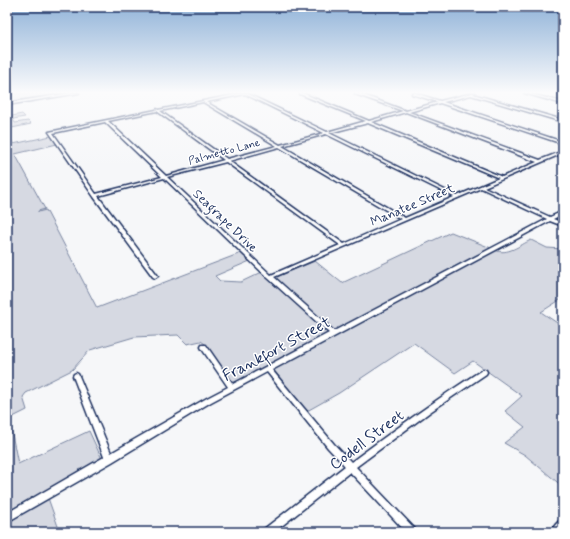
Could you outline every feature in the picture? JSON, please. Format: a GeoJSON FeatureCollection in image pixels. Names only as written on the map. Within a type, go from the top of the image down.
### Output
{"type":"FeatureCollection","features":[{"type":"Feature","properties":{"kind":"street"},"geometry":{"type":"LineString","coordinates":[[119,118],[51,132],[51,134],[155,276]]}},
{"type":"Feature","properties":{"kind":"street"},"geometry":{"type":"LineString","coordinates":[[167,118],[344,246]]}},
{"type":"Feature","properties":{"kind":"street"},"geometry":{"type":"LineString","coordinates":[[233,118],[404,219]]}},
{"type":"Feature","properties":{"kind":"street"},"geometry":{"type":"LineString","coordinates":[[296,118],[457,197]]}},
{"type":"Feature","properties":{"kind":"street"},"geometry":{"type":"LineString","coordinates":[[359,118],[502,178]]}},
{"type":"Feature","properties":{"kind":"street","name":"Palmetto Lane"},"geometry":{"type":"LineString","coordinates":[[95,196],[381,118]]}},
{"type":"Feature","properties":{"kind":"street"},"geometry":{"type":"LineString","coordinates":[[425,118],[540,162]]}},
{"type":"Feature","properties":{"kind":"street"},"geometry":{"type":"LineString","coordinates":[[488,118],[563,143]]}},
{"type":"Feature","properties":{"kind":"street","name":"Seagrape Drive"},"geometry":{"type":"LineString","coordinates":[[106,121],[270,277],[333,334]]}},
{"type":"Feature","properties":{"kind":"street","name":"Manatee Street"},"geometry":{"type":"LineString","coordinates":[[270,277],[563,152]]}},
{"type":"Feature","properties":{"kind":"street"},"geometry":{"type":"LineString","coordinates":[[481,187],[563,225]]}},
{"type":"Feature","properties":{"kind":"street","name":"Frankfort Street"},"geometry":{"type":"LineString","coordinates":[[7,518],[268,368],[563,212]]}},
{"type":"Feature","properties":{"kind":"street"},"geometry":{"type":"LineString","coordinates":[[204,347],[232,388]]}},
{"type":"Feature","properties":{"kind":"street"},"geometry":{"type":"LineString","coordinates":[[268,368],[350,467],[412,532]]}},
{"type":"Feature","properties":{"kind":"street","name":"Codell Street"},"geometry":{"type":"LineString","coordinates":[[267,532],[350,467],[455,390],[484,372]]}},
{"type":"Feature","properties":{"kind":"street"},"geometry":{"type":"LineString","coordinates":[[76,376],[109,459]]}},
{"type":"Feature","properties":{"kind":"street"},"geometry":{"type":"LineString","coordinates":[[555,532],[563,523]]}},
{"type":"Feature","properties":{"kind":"shaded area"},"geometry":{"type":"Polygon","coordinates":[[[7,118],[18,118],[13,119],[15,123],[28,121],[31,124],[7,129],[7,118]]]}},
{"type":"Feature","properties":{"kind":"shaded area"},"geometry":{"type":"Polygon","coordinates":[[[7,129],[13,144],[51,136],[57,144],[15,154],[45,209],[38,212],[46,210],[97,308],[241,253],[250,261],[215,276],[220,281],[241,282],[262,272],[329,333],[233,384],[205,344],[201,341],[187,344],[178,335],[134,337],[90,350],[72,370],[26,393],[23,397],[27,410],[9,419],[18,464],[89,431],[102,459],[7,514],[7,129]]]}},
{"type":"Feature","properties":{"kind":"shaded area"},"geometry":{"type":"Polygon","coordinates":[[[451,232],[491,248],[333,331],[274,278],[315,261],[342,283],[451,232]]]}},
{"type":"Feature","properties":{"kind":"shaded area"},"geometry":{"type":"Polygon","coordinates":[[[531,240],[547,248],[563,249],[563,298],[541,312],[563,327],[563,487],[525,455],[504,443],[525,427],[505,411],[522,396],[473,361],[455,373],[414,343],[339,393],[307,411],[273,369],[495,250],[504,252],[509,251],[531,240]]]}},
{"type":"Feature","properties":{"kind":"shaded area"},"geometry":{"type":"Polygon","coordinates":[[[48,498],[60,532],[7,532],[7,522],[48,498]]]}}]}
